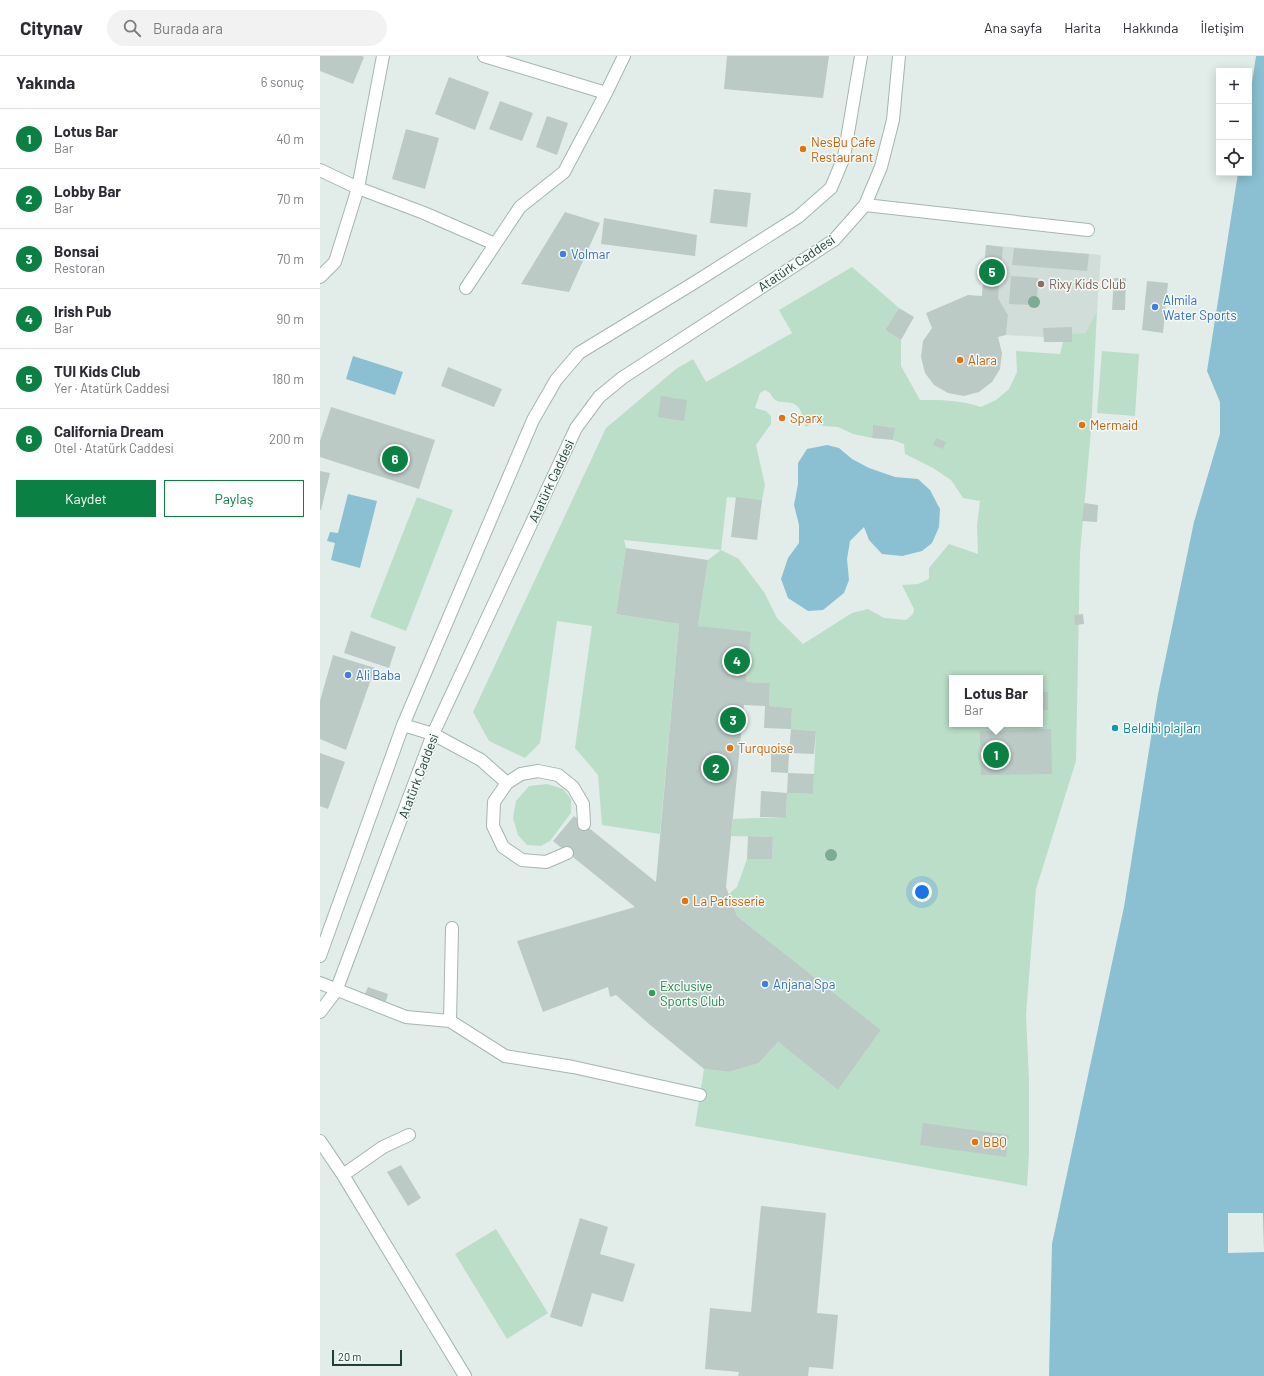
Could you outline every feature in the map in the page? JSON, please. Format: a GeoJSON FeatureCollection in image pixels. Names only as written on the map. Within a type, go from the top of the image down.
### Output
{"type":"FeatureCollection","features":[{"type":"Feature","properties":{"kind":"street"},"geometry":{"type":"LineString","coordinates":[[320,277],[335,262],[358,188],[384,56]]}},
{"type":"Feature","properties":{"kind":"street"},"geometry":{"type":"LineString","coordinates":[[484,56],[606,93]]}},
{"type":"Feature","properties":{"kind":"street"},"geometry":{"type":"LineString","coordinates":[[466,288],[520,207],[564,172],[624,56]]}},
{"type":"Feature","properties":{"kind":"street"},"geometry":{"type":"LineString","coordinates":[[320,956],[403,725],[533,420],[556,380],[579,353],[704,277],[798,217],[831,188],[844,157],[861,56]]}},
{"type":"Feature","properties":{"kind":"street","name":"Atatürk Caddesi"},"geometry":{"type":"LineString","coordinates":[[320,1012],[336,990],[434,734],[576,428],[599,397],[622,378],[834,240],[865,205],[881,167],[893,120],[899,56]]}},
{"type":"Feature","properties":{"kind":"street"},"geometry":{"type":"LineString","coordinates":[[320,170],[358,188],[424,213],[495,244]]}},
{"type":"Feature","properties":{"kind":"street"},"geometry":{"type":"LineString","coordinates":[[865,205],[1088,230]]}},
{"type":"Feature","properties":{"kind":"street"},"geometry":{"type":"LineString","coordinates":[[403,725],[434,734],[481,760],[507,783]]}},
{"type":"Feature","properties":{"kind":"street"},"geometry":{"type":"LineString","coordinates":[[568,853],[546,862],[522,860],[503,847],[493,826],[494,802],[507,783],[521,774],[538,771],[558,775],[573,787],[580,798],[583,804],[584,824]]}},
{"type":"Feature","properties":{"kind":"street"},"geometry":{"type":"LineString","coordinates":[[450,1021],[452,928]]}},
{"type":"Feature","properties":{"kind":"street"},"geometry":{"type":"LineString","coordinates":[[320,983],[406,1017],[450,1021],[505,1056],[573,1067],[700,1095]]}},
{"type":"Feature","properties":{"kind":"street"},"geometry":{"type":"LineString","coordinates":[[343,1175],[383,1147],[409,1135]]}},
{"type":"Feature","properties":{"kind":"street"},"geometry":{"type":"LineString","coordinates":[[320,1141],[343,1175],[465,1376]]}},
{"type":"Feature","properties":{"kind":"shaded area","name":"Rixy Kids Club"},"geometry":{"type":"Polygon","coordinates":[[[986,245],[1101,255],[1097,311],[1085,333],[1072,342],[1044,342],[1044,337],[1006,335],[1008,315],[998,298],[982,296],[986,245]]]}},
{"type":"Feature","properties":{"kind":"green space"},"geometry":{"type":"Polygon","coordinates":[[[852,267],[899,308],[885,330],[901,340],[901,366],[920,400],[943,400],[981,407],[996,400],[1009,389],[1017,372],[1016,351],[1060,354],[1063,342],[1072,342],[1072,334],[1085,333],[1097,311],[1091,431],[1080,553],[1076,761],[1036,889],[1026,1015],[1029,1079],[1029,1154],[1027,1186],[695,1126],[704,1069],[729,1072],[759,1063],[778,1042],[838,1090],[881,1030],[737,916],[729,894],[737,887],[747,859],[772,859],[773,837],[731,836],[733,819],[786,818],[787,793],[813,794],[816,731],[791,729],[792,708],[769,706],[770,683],[746,682],[750,637],[698,626],[708,560],[721,550],[624,540],[626,548],[616,614],[679,624],[660,834],[602,825],[598,775],[575,748],[592,626],[557,621],[540,743],[525,758],[489,741],[473,712],[606,428],[676,369],[693,359],[706,382],[792,333],[779,310],[852,267]],[[765,390],[760,393],[755,408],[766,411],[771,416],[771,424],[756,445],[765,485],[762,500],[727,497],[721,550],[739,559],[764,592],[777,618],[803,644],[852,613],[868,609],[884,618],[906,620],[913,614],[914,609],[902,585],[918,584],[929,579],[929,568],[949,544],[978,554],[977,526],[980,501],[963,498],[951,480],[933,468],[905,454],[904,444],[893,440],[894,428],[873,426],[872,438],[853,434],[838,427],[823,426],[814,422],[806,427],[797,406],[790,402],[776,401],[770,393],[765,390]]]}},
{"type":"Feature","properties":{"kind":"green space"},"geometry":{"type":"Polygon","coordinates":[[[1102,351],[1139,354],[1135,416],[1097,413],[1102,351]]]}},
{"type":"Feature","properties":{"kind":"green space"},"geometry":{"type":"Polygon","coordinates":[[[417,497],[453,510],[406,631],[370,617],[417,497]]]}},
{"type":"Feature","properties":{"kind":"green space"},"geometry":{"type":"Polygon","coordinates":[[[547,784],[563,789],[571,799],[571,813],[550,841],[541,846],[527,845],[518,835],[513,818],[516,801],[529,786],[547,784]]]}},
{"type":"Feature","properties":{"kind":"green space"},"geometry":{"type":"Polygon","coordinates":[[[496,1229],[548,1313],[507,1339],[455,1254],[496,1229]]]}},
{"type":"Feature","properties":{"kind":"water"},"geometry":{"type":"Polygon","coordinates":[[[1256,56],[1264,56],[1264,1376],[1049,1376],[1052,1244],[1124,907],[1158,694],[1194,522],[1220,434],[1220,402],[1207,371],[1238,176],[1252,176],[1252,83],[1256,56]]]}},
{"type":"Feature","properties":{"kind":"water"},"geometry":{"type":"Polygon","coordinates":[[[353,356],[403,372],[395,395],[346,379],[353,356]]]}},
{"type":"Feature","properties":{"kind":"water"},"geometry":{"type":"Polygon","coordinates":[[[827,445],[839,448],[852,459],[869,468],[895,477],[918,479],[930,490],[940,509],[939,527],[932,543],[922,551],[902,556],[882,554],[869,540],[864,527],[850,541],[847,559],[849,580],[844,593],[823,610],[808,611],[788,598],[781,579],[788,558],[799,543],[799,525],[794,505],[798,484],[798,463],[807,449],[827,445]]]}},
{"type":"Feature","properties":{"kind":"water"},"geometry":{"type":"Polygon","coordinates":[[[348,494],[377,501],[360,568],[331,560],[335,543],[327,541],[330,532],[338,533],[348,494]]]}},
{"type":"Feature","properties":{"kind":"pier"},"geometry":{"type":"Polygon","coordinates":[[[1228,1213],[1263,1213],[1264,1252],[1228,1253],[1228,1213]]]}},
{"type":"Feature","properties":{"kind":"building"},"geometry":{"type":"Polygon","coordinates":[[[320,56],[364,57],[353,84],[320,71],[320,56]]]}},
{"type":"Feature","properties":{"kind":"building"},"geometry":{"type":"Polygon","coordinates":[[[727,56],[829,56],[823,98],[724,89],[727,56]]]}},
{"type":"Feature","properties":{"kind":"building"},"geometry":{"type":"Polygon","coordinates":[[[449,77],[489,92],[475,130],[435,114],[449,77]]]}},
{"type":"Feature","properties":{"kind":"building"},"geometry":{"type":"Polygon","coordinates":[[[500,101],[533,113],[522,141],[489,129],[500,101]]]}},
{"type":"Feature","properties":{"kind":"building"},"geometry":{"type":"Polygon","coordinates":[[[547,116],[568,123],[557,155],[536,147],[547,116]]]}},
{"type":"Feature","properties":{"kind":"building"},"geometry":{"type":"Polygon","coordinates":[[[406,129],[439,138],[425,189],[392,179],[406,129]]]}},
{"type":"Feature","properties":{"kind":"building"},"geometry":{"type":"Polygon","coordinates":[[[714,189],[751,193],[747,227],[710,223],[714,189]]]}},
{"type":"Feature","properties":{"kind":"building","name":"Volmar"},"geometry":{"type":"Polygon","coordinates":[[[565,212],[600,223],[569,292],[521,284],[565,212]]]}},
{"type":"Feature","properties":{"kind":"building"},"geometry":{"type":"Polygon","coordinates":[[[604,218],[697,235],[695,256],[601,244],[604,218]]]}},
{"type":"Feature","properties":{"kind":"building"},"geometry":{"type":"Polygon","coordinates":[[[986,245],[1003,247],[998,298],[1008,315],[1006,335],[998,337],[1002,353],[1000,369],[992,382],[979,392],[964,396],[948,393],[934,385],[925,373],[921,357],[923,341],[932,328],[926,313],[968,295],[982,296],[986,245]]]}},
{"type":"Feature","properties":{"kind":"building"},"geometry":{"type":"Polygon","coordinates":[[[1014,248],[1089,254],[1087,271],[1012,265],[1014,248]]]}},
{"type":"Feature","properties":{"kind":"building"},"geometry":{"type":"Polygon","coordinates":[[[1011,276],[1038,278],[1037,298],[1032,298],[1032,305],[1009,304],[1011,276]]]}},
{"type":"Feature","properties":{"kind":"building"},"geometry":{"type":"Polygon","coordinates":[[[1114,278],[1126,278],[1125,310],[1112,310],[1114,278]]]}},
{"type":"Feature","properties":{"kind":"building","name":"Almila Water Sports"},"geometry":{"type":"Polygon","coordinates":[[[1147,281],[1168,283],[1163,333],[1142,330],[1147,281]]]}},
{"type":"Feature","properties":{"kind":"building"},"geometry":{"type":"Polygon","coordinates":[[[899,308],[914,317],[901,340],[885,330],[899,308]]]}},
{"type":"Feature","properties":{"kind":"building"},"geometry":{"type":"Polygon","coordinates":[[[1072,327],[1072,342],[1044,342],[1043,328],[1072,327]]]}},
{"type":"Feature","properties":{"kind":"building"},"geometry":{"type":"Polygon","coordinates":[[[448,367],[502,389],[494,407],[441,386],[448,367]]]}},
{"type":"Feature","properties":{"kind":"building"},"geometry":{"type":"Polygon","coordinates":[[[661,396],[687,400],[684,421],[658,417],[661,396]]]}},
{"type":"Feature","properties":{"kind":"building"},"geometry":{"type":"Polygon","coordinates":[[[331,407],[435,440],[419,489],[320,457],[320,441],[331,407]]]}},
{"type":"Feature","properties":{"kind":"building"},"geometry":{"type":"Polygon","coordinates":[[[873,425],[895,428],[893,440],[872,438],[873,425]]]}},
{"type":"Feature","properties":{"kind":"building"},"geometry":{"type":"Polygon","coordinates":[[[936,438],[946,442],[943,449],[933,445],[936,438]]]}},
{"type":"Feature","properties":{"kind":"building"},"geometry":{"type":"Polygon","coordinates":[[[320,471],[330,473],[321,510],[320,510],[320,471]]]}},
{"type":"Feature","properties":{"kind":"building"},"geometry":{"type":"Polygon","coordinates":[[[736,497],[762,500],[757,540],[731,537],[736,497]]]}},
{"type":"Feature","properties":{"kind":"building"},"geometry":{"type":"Polygon","coordinates":[[[1084,503],[1098,505],[1097,522],[1082,521],[1084,503]]]}},
{"type":"Feature","properties":{"kind":"building"},"geometry":{"type":"Polygon","coordinates":[[[626,548],[708,560],[698,626],[751,632],[746,682],[770,683],[769,706],[792,708],[791,729],[764,728],[765,706],[744,705],[726,887],[737,916],[881,1030],[838,1090],[778,1042],[759,1063],[729,1072],[704,1069],[616,995],[610,997],[608,987],[543,1012],[517,941],[635,907],[553,841],[574,816],[656,882],[679,624],[616,614],[626,548]]]}},
{"type":"Feature","properties":{"kind":"building"},"geometry":{"type":"Polygon","coordinates":[[[1083,614],[1084,624],[1075,625],[1074,615],[1083,614]]]}},
{"type":"Feature","properties":{"kind":"building"},"geometry":{"type":"Polygon","coordinates":[[[351,631],[396,647],[389,668],[344,653],[351,631]]]}},
{"type":"Feature","properties":{"kind":"building"},"geometry":{"type":"Polygon","coordinates":[[[333,655],[375,668],[346,750],[320,739],[320,701],[333,655]]]}},
{"type":"Feature","properties":{"kind":"building"},"geometry":{"type":"Polygon","coordinates":[[[1043,692],[1048,692],[1048,710],[1043,710],[1043,692]]]}},
{"type":"Feature","properties":{"kind":"building"},"geometry":{"type":"Polygon","coordinates":[[[791,729],[816,731],[814,754],[789,753],[791,729]]]}},
{"type":"Feature","properties":{"kind":"building"},"geometry":{"type":"Polygon","coordinates":[[[1051,729],[1052,774],[981,775],[980,731],[1051,729]]]}},
{"type":"Feature","properties":{"kind":"building"},"geometry":{"type":"Polygon","coordinates":[[[771,752],[789,753],[788,773],[771,772],[771,752]]]}},
{"type":"Feature","properties":{"kind":"building"},"geometry":{"type":"Polygon","coordinates":[[[320,753],[345,762],[328,809],[320,806],[320,753]]]}},
{"type":"Feature","properties":{"kind":"building"},"geometry":{"type":"Polygon","coordinates":[[[788,773],[814,774],[813,794],[787,793],[788,773]]]}},
{"type":"Feature","properties":{"kind":"building"},"geometry":{"type":"Polygon","coordinates":[[[761,791],[787,793],[786,818],[760,817],[761,791]]]}},
{"type":"Feature","properties":{"kind":"building"},"geometry":{"type":"Polygon","coordinates":[[[748,836],[773,837],[772,859],[747,859],[748,836]]]}},
{"type":"Feature","properties":{"kind":"building"},"geometry":{"type":"Polygon","coordinates":[[[368,987],[388,994],[385,1004],[364,996],[368,987]]]}},
{"type":"Feature","properties":{"kind":"building"},"geometry":{"type":"Polygon","coordinates":[[[923,1123],[1009,1135],[1006,1157],[920,1145],[923,1123]]]}},
{"type":"Feature","properties":{"kind":"building"},"geometry":{"type":"Polygon","coordinates":[[[401,1165],[421,1198],[408,1206],[387,1172],[401,1165]]]}},
{"type":"Feature","properties":{"kind":"building"},"geometry":{"type":"Polygon","coordinates":[[[761,1206],[826,1213],[817,1313],[838,1315],[833,1369],[809,1367],[808,1376],[738,1376],[739,1372],[705,1369],[710,1308],[751,1312],[761,1206]]]}},
{"type":"Feature","properties":{"kind":"building"},"geometry":{"type":"Polygon","coordinates":[[[580,1218],[608,1227],[600,1254],[635,1264],[623,1302],[592,1293],[582,1327],[550,1317],[580,1218]]]}},
{"type":"Feature","properties":{"kind":"tunnel"},"geometry":{"type":"LineString","coordinates":[[567,853],[584,824]]}},
{"type":"Feature","properties":{"kind":"place","name":"NesBu Cafe Restaurant"},"geometry":{"type":"Point","coordinates":[803,149]}},
{"type":"Feature","properties":{"kind":"place","name":"Volmar"},"geometry":{"type":"Point","coordinates":[563,254]}},
{"type":"Feature","properties":{"kind":"place","name":"TUI Kids Club"},"geometry":{"type":"Point","coordinates":[992,272]}},
{"type":"Feature","properties":{"kind":"place","name":"Rixy Kids Club"},"geometry":{"type":"Point","coordinates":[1041,284]}},
{"type":"Feature","properties":{"kind":"place","name":"Almila Water Sports"},"geometry":{"type":"Point","coordinates":[1155,307]}},
{"type":"Feature","properties":{"kind":"place","name":"Alara"},"geometry":{"type":"Point","coordinates":[960,360]}},
{"type":"Feature","properties":{"kind":"place","name":"Sparx"},"geometry":{"type":"Point","coordinates":[782,418]}},
{"type":"Feature","properties":{"kind":"place","name":"Mermaid"},"geometry":{"type":"Point","coordinates":[1082,425]}},
{"type":"Feature","properties":{"kind":"place","name":"California Dream"},"geometry":{"type":"Point","coordinates":[395,459]}},
{"type":"Feature","properties":{"kind":"place","name":"Irish Pub"},"geometry":{"type":"Point","coordinates":[737,661]}},
{"type":"Feature","properties":{"kind":"place","name":"Ali Baba"},"geometry":{"type":"Point","coordinates":[348,675]}},
{"type":"Feature","properties":{"kind":"place","name":"Bonsai"},"geometry":{"type":"Point","coordinates":[733,720]}},
{"type":"Feature","properties":{"kind":"place","name":"Beldibi plajları"},"geometry":{"type":"Point","coordinates":[1115,728]}},
{"type":"Feature","properties":{"kind":"place","name":"Turquoise"},"geometry":{"type":"Point","coordinates":[730,748]}},
{"type":"Feature","properties":{"kind":"place","name":"Lotus Bar"},"geometry":{"type":"Point","coordinates":[996,755]}},
{"type":"Feature","properties":{"kind":"place","name":"Lobby Bar"},"geometry":{"type":"Point","coordinates":[716,768]}},
{"type":"Feature","properties":{"kind":"place","name":"La Patisserie"},"geometry":{"type":"Point","coordinates":[685,901]}},
{"type":"Feature","properties":{"kind":"place","name":"Anjana Spa"},"geometry":{"type":"Point","coordinates":[765,984]}},
{"type":"Feature","properties":{"kind":"place","name":"Exclusive Sports Club"},"geometry":{"type":"Point","coordinates":[652,993]}},
{"type":"Feature","properties":{"kind":"place","name":"BBQ"},"geometry":{"type":"Point","coordinates":[975,1142]}}]}
